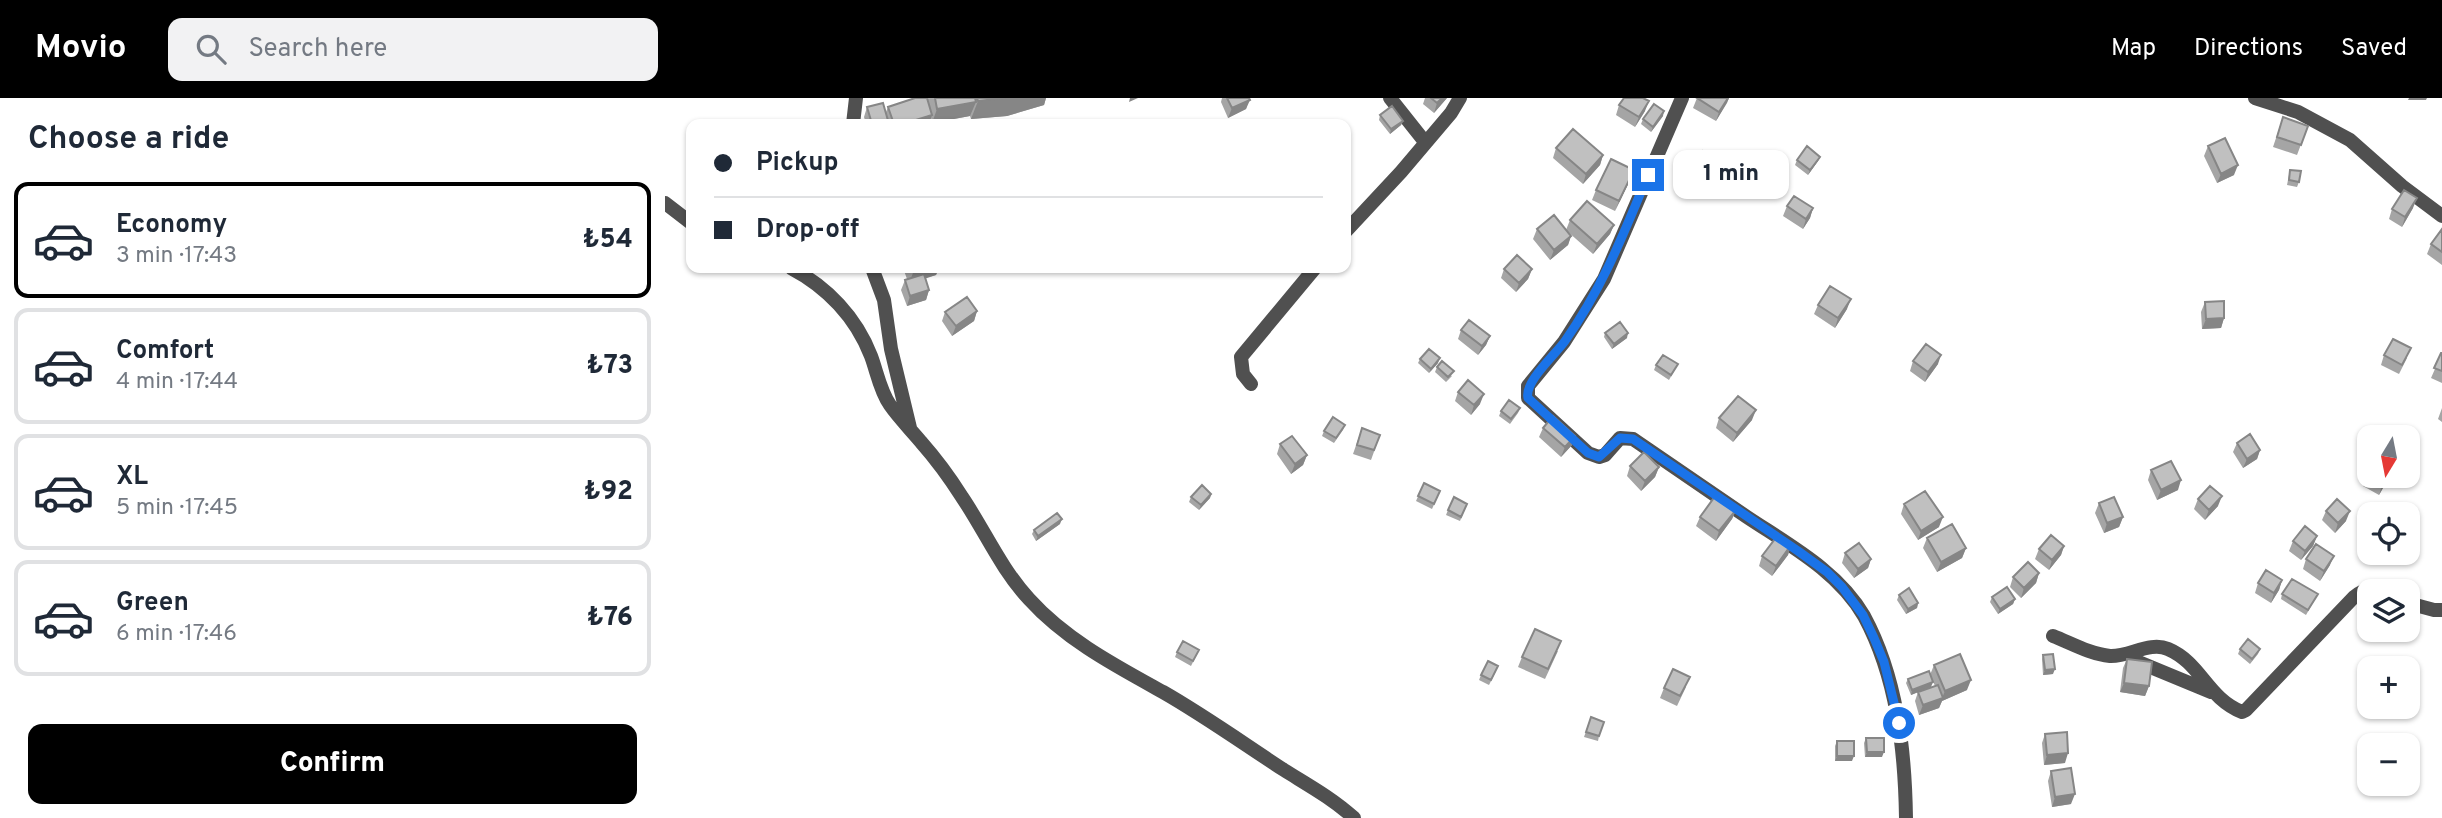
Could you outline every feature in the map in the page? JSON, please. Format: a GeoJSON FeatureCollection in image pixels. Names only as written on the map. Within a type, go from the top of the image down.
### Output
{"type":"FeatureCollection","features":[{"type":"Feature","properties":{"kind":"street"},"geometry":{"type":"LineString","coordinates":[[854,119],[856,98]]}},
{"type":"Feature","properties":{"kind":"street"},"geometry":{"type":"LineString","coordinates":[[1390,98],[1425,142]]}},
{"type":"Feature","properties":{"kind":"street"},"geometry":{"type":"LineString","coordinates":[[1351,226],[1401,172],[1451,113],[1460,98]]}},
{"type":"Feature","properties":{"kind":"street"},"geometry":{"type":"LineString","coordinates":[[1682,98],[1604,279],[1564,342],[1528,386],[1528,398],[1588,453],[1599,457],[1620,438],[1633,439],[1798,551],[1827,572],[1842,587],[1863,615],[1874,638],[1895,701],[1901,735],[1906,818]]}},
{"type":"Feature","properties":{"kind":"street"},"geometry":{"type":"LineString","coordinates":[[2255,98],[2298,112],[2350,140],[2402,186],[2442,216]]}},
{"type":"Feature","properties":{"kind":"street"},"geometry":{"type":"LineString","coordinates":[[665,202],[686,219]]}},
{"type":"Feature","properties":{"kind":"street"},"geometry":{"type":"LineString","coordinates":[[800,273],[810,278],[841,306],[866,344],[883,394],[891,407],[962,497],[1015,584],[1052,621],[1103,659],[1215,722],[1314,787],[1353,818]]}},
{"type":"Feature","properties":{"kind":"street"},"geometry":{"type":"LineString","coordinates":[[874,273],[884,300],[891,349],[911,429]]}},
{"type":"Feature","properties":{"kind":"street"},"geometry":{"type":"LineString","coordinates":[[1251,384],[1243,374],[1241,357],[1311,273]]}},
{"type":"Feature","properties":{"kind":"street"},"geometry":{"type":"LineString","coordinates":[[2122,655],[2211,692],[2242,712],[2357,595]]}},
{"type":"Feature","properties":{"kind":"street"},"geometry":{"type":"LineString","coordinates":[[2420,606],[2442,610]]}},
{"type":"Feature","properties":{"kind":"street"},"geometry":{"type":"LineString","coordinates":[[2053,636],[2100,654],[2122,655],[2161,646],[2192,665],[2211,692]]}},
{"type":"Feature","properties":{"kind":"building"},"geometry":{"type":"Polygon","coordinates":[[[915,98],[927,98],[932,115],[919,119],[892,119],[888,107],[915,98]]]}},
{"type":"Feature","properties":{"kind":"building"},"geometry":{"type":"Polygon","coordinates":[[[935,98],[975,98],[976,102],[937,109],[935,98]]]}},
{"type":"Feature","properties":{"kind":"building"},"geometry":{"type":"Polygon","coordinates":[[[977,98],[1005,98],[978,101],[977,98]]]}},
{"type":"Feature","properties":{"kind":"building"},"geometry":{"type":"Polygon","coordinates":[[[1227,98],[1249,98],[1250,100],[1232,108],[1227,98]]]}},
{"type":"Feature","properties":{"kind":"building"},"geometry":{"type":"Polygon","coordinates":[[[1624,98],[1643,98],[1649,101],[1639,117],[1619,105],[1624,98]]]}},
{"type":"Feature","properties":{"kind":"building"},"geometry":{"type":"Polygon","coordinates":[[[1697,98],[1728,98],[1719,112],[1697,98]]]}},
{"type":"Feature","properties":{"kind":"building"},"geometry":{"type":"Polygon","coordinates":[[[883,103],[888,119],[871,119],[867,107],[883,103]]]}},
{"type":"Feature","properties":{"kind":"building"},"geometry":{"type":"Polygon","coordinates":[[[1654,104],[1664,111],[1653,127],[1643,119],[1654,104]]]}},
{"type":"Feature","properties":{"kind":"building"},"geometry":{"type":"Polygon","coordinates":[[[1392,106],[1403,121],[1391,129],[1380,115],[1392,106]]]}},
{"type":"Feature","properties":{"kind":"building"},"geometry":{"type":"Polygon","coordinates":[[[2283,117],[2308,126],[2301,145],[2277,137],[2283,117]]]}},
{"type":"Feature","properties":{"kind":"building"},"geometry":{"type":"Polygon","coordinates":[[[1573,129],[1603,155],[1586,174],[1556,148],[1573,129]]]}},
{"type":"Feature","properties":{"kind":"building"},"geometry":{"type":"Polygon","coordinates":[[[2225,138],[2238,165],[2221,174],[2208,146],[2225,138]]]}},
{"type":"Feature","properties":{"kind":"building"},"geometry":{"type":"Polygon","coordinates":[[[1807,146],[1820,157],[1810,170],[1797,160],[1807,146]]]}},
{"type":"Feature","properties":{"kind":"building"},"geometry":{"type":"Polygon","coordinates":[[[1703,151],[1728,164],[1723,173],[1698,159],[1703,151]]]}},
{"type":"Feature","properties":{"kind":"building"},"geometry":{"type":"Polygon","coordinates":[[[1611,159],[1634,170],[1619,201],[1596,190],[1611,159]]]}},
{"type":"Feature","properties":{"kind":"building"},"geometry":{"type":"Polygon","coordinates":[[[2290,170],[2301,171],[2299,182],[2289,180],[2290,170]]]}},
{"type":"Feature","properties":{"kind":"building"},"geometry":{"type":"Polygon","coordinates":[[[2404,190],[2417,198],[2405,217],[2392,209],[2404,190]]]}},
{"type":"Feature","properties":{"kind":"building"},"geometry":{"type":"Polygon","coordinates":[[[1794,196],[1813,208],[1806,219],[1787,206],[1794,196]]]}},
{"type":"Feature","properties":{"kind":"building"},"geometry":{"type":"Polygon","coordinates":[[[1587,201],[1614,225],[1597,244],[1570,220],[1587,201]]]}},
{"type":"Feature","properties":{"kind":"building"},"geometry":{"type":"Polygon","coordinates":[[[1554,215],[1571,236],[1554,250],[1537,229],[1554,215]]]}},
{"type":"Feature","properties":{"kind":"building"},"geometry":{"type":"Polygon","coordinates":[[[2442,229],[2442,252],[2431,244],[2442,229]]]}},
{"type":"Feature","properties":{"kind":"building"},"geometry":{"type":"Polygon","coordinates":[[[1517,255],[1532,269],[1519,283],[1504,269],[1517,255]]]}},
{"type":"Feature","properties":{"kind":"building"},"geometry":{"type":"Polygon","coordinates":[[[924,274],[929,290],[910,296],[905,280],[924,274]]]}},
{"type":"Feature","properties":{"kind":"building"},"geometry":{"type":"Polygon","coordinates":[[[1830,286],[1851,299],[1838,318],[1818,305],[1830,286]]]}},
{"type":"Feature","properties":{"kind":"building"},"geometry":{"type":"Polygon","coordinates":[[[967,297],[977,311],[956,326],[945,312],[967,297]]]}},
{"type":"Feature","properties":{"kind":"building"},"geometry":{"type":"Polygon","coordinates":[[[2224,301],[2224,318],[2206,319],[2205,302],[2224,301]]]}},
{"type":"Feature","properties":{"kind":"building"},"geometry":{"type":"Polygon","coordinates":[[[1469,320],[1490,336],[1482,346],[1461,330],[1469,320]]]}},
{"type":"Feature","properties":{"kind":"building"},"geometry":{"type":"Polygon","coordinates":[[[1620,322],[1628,333],[1614,344],[1605,333],[1620,322]]]}},
{"type":"Feature","properties":{"kind":"building"},"geometry":{"type":"Polygon","coordinates":[[[2393,339],[2411,348],[2402,365],[2384,355],[2393,339]]]}},
{"type":"Feature","properties":{"kind":"building"},"geometry":{"type":"Polygon","coordinates":[[[1926,344],[1941,355],[1928,372],[1913,361],[1926,344]]]}},
{"type":"Feature","properties":{"kind":"building"},"geometry":{"type":"Polygon","coordinates":[[[1429,349],[1440,358],[1431,369],[1420,359],[1429,349]]]}},
{"type":"Feature","properties":{"kind":"building"},"geometry":{"type":"Polygon","coordinates":[[[2442,353],[2442,371],[2434,368],[2442,353]]]}},
{"type":"Feature","properties":{"kind":"building"},"geometry":{"type":"Polygon","coordinates":[[[1663,355],[1678,364],[1671,375],[1656,365],[1663,355]]]}},
{"type":"Feature","properties":{"kind":"building"},"geometry":{"type":"Polygon","coordinates":[[[1442,361],[1454,371],[1448,377],[1437,367],[1442,361]]]}},
{"type":"Feature","properties":{"kind":"building"},"geometry":{"type":"Polygon","coordinates":[[[1468,380],[1484,394],[1474,405],[1458,392],[1468,380]]]}},
{"type":"Feature","properties":{"kind":"building"},"geometry":{"type":"Polygon","coordinates":[[[1738,396],[1756,410],[1737,433],[1719,418],[1738,396]]]}},
{"type":"Feature","properties":{"kind":"building"},"geometry":{"type":"Polygon","coordinates":[[[1509,400],[1520,408],[1511,419],[1501,411],[1509,400]]]}},
{"type":"Feature","properties":{"kind":"building"},"geometry":{"type":"Polygon","coordinates":[[[1553,416],[1575,436],[1565,447],[1543,428],[1553,416]]]}},
{"type":"Feature","properties":{"kind":"building"},"geometry":{"type":"Polygon","coordinates":[[[1333,417],[1345,425],[1336,438],[1324,431],[1333,417]]]}},
{"type":"Feature","properties":{"kind":"building"},"geometry":{"type":"Polygon","coordinates":[[[1362,428],[1380,435],[1374,450],[1357,445],[1362,428]]]}},
{"type":"Feature","properties":{"kind":"building"},"geometry":{"type":"Polygon","coordinates":[[[2250,434],[2260,450],[2247,459],[2237,443],[2250,434]]]}},
{"type":"Feature","properties":{"kind":"building"},"geometry":{"type":"Polygon","coordinates":[[[1292,436],[1307,455],[1295,464],[1280,444],[1292,436]]]}},
{"type":"Feature","properties":{"kind":"building"},"geometry":{"type":"Polygon","coordinates":[[[1644,452],[1659,467],[1645,481],[1630,466],[1644,452]]]}},
{"type":"Feature","properties":{"kind":"building"},"geometry":{"type":"Polygon","coordinates":[[[2171,461],[2181,480],[2161,490],[2151,470],[2171,461]]]}},
{"type":"Feature","properties":{"kind":"building"},"geometry":{"type":"Polygon","coordinates":[[[1424,483],[1440,491],[1434,504],[1418,496],[1424,483]]]}},
{"type":"Feature","properties":{"kind":"building"},"geometry":{"type":"Polygon","coordinates":[[[1202,485],[1211,494],[1201,505],[1191,497],[1202,485]]]}},
{"type":"Feature","properties":{"kind":"building"},"geometry":{"type":"Polygon","coordinates":[[[2210,486],[2222,496],[2209,510],[2198,499],[2210,486]]]}},
{"type":"Feature","properties":{"kind":"building"},"geometry":{"type":"Polygon","coordinates":[[[1925,491],[1943,517],[1921,531],[1904,504],[1925,491]]]}},
{"type":"Feature","properties":{"kind":"building"},"geometry":{"type":"Polygon","coordinates":[[[1716,495],[1736,510],[1719,531],[1700,517],[1716,495]]]}},
{"type":"Feature","properties":{"kind":"building"},"geometry":{"type":"Polygon","coordinates":[[[1454,497],[1467,504],[1461,517],[1448,510],[1454,497]]]}},
{"type":"Feature","properties":{"kind":"building"},"geometry":{"type":"Polygon","coordinates":[[[2114,497],[2123,517],[2107,523],[2099,503],[2114,497]]]}},
{"type":"Feature","properties":{"kind":"building"},"geometry":{"type":"Polygon","coordinates":[[[2337,499],[2350,511],[2338,523],[2326,511],[2337,499]]]}},
{"type":"Feature","properties":{"kind":"building"},"geometry":{"type":"Polygon","coordinates":[[[1057,513],[1062,519],[1038,536],[1034,530],[1057,513]]]}},
{"type":"Feature","properties":{"kind":"building"},"geometry":{"type":"Polygon","coordinates":[[[1952,524],[1966,548],[1941,562],[1927,538],[1952,524]]]}},
{"type":"Feature","properties":{"kind":"building"},"geometry":{"type":"Polygon","coordinates":[[[2305,526],[2317,536],[2305,551],[2293,541],[2305,526]]]}},
{"type":"Feature","properties":{"kind":"building"},"geometry":{"type":"Polygon","coordinates":[[[1778,535],[1791,545],[1776,566],[1762,556],[1778,535]]]}},
{"type":"Feature","properties":{"kind":"building"},"geometry":{"type":"Polygon","coordinates":[[[2051,535],[2064,546],[2052,560],[2039,549],[2051,535]]]}},
{"type":"Feature","properties":{"kind":"building"},"geometry":{"type":"Polygon","coordinates":[[[1859,543],[1871,559],[1858,569],[1845,553],[1859,543]]]}},
{"type":"Feature","properties":{"kind":"building"},"geometry":{"type":"Polygon","coordinates":[[[2316,544],[2334,556],[2324,571],[2306,559],[2316,544]]]}},
{"type":"Feature","properties":{"kind":"building"},"geometry":{"type":"Polygon","coordinates":[[[2028,562],[2039,573],[2024,588],[2013,577],[2028,562]]]}},
{"type":"Feature","properties":{"kind":"building"},"geometry":{"type":"Polygon","coordinates":[[[2266,570],[2282,580],[2274,593],[2258,583],[2266,570]]]}},
{"type":"Feature","properties":{"kind":"building"},"geometry":{"type":"Polygon","coordinates":[[[2292,579],[2318,594],[2308,610],[2282,594],[2292,579]]]}},
{"type":"Feature","properties":{"kind":"building"},"geometry":{"type":"Polygon","coordinates":[[[2007,587],[2015,599],[2000,609],[1992,597],[2007,587]]]}},
{"type":"Feature","properties":{"kind":"building"},"geometry":{"type":"Polygon","coordinates":[[[1909,588],[1918,603],[1908,609],[1899,595],[1909,588]]]}},
{"type":"Feature","properties":{"kind":"building"},"geometry":{"type":"Polygon","coordinates":[[[1535,629],[1561,641],[1548,669],[1522,657],[1535,629]]]}},
{"type":"Feature","properties":{"kind":"building"},"geometry":{"type":"Polygon","coordinates":[[[2248,639],[2260,649],[2252,659],[2240,649],[2248,639]]]}},
{"type":"Feature","properties":{"kind":"building"},"geometry":{"type":"Polygon","coordinates":[[[1183,641],[1199,650],[1193,661],[1177,652],[1183,641]]]}},
{"type":"Feature","properties":{"kind":"building"},"geometry":{"type":"Polygon","coordinates":[[[1960,654],[1971,680],[1945,691],[1934,665],[1960,654]]]}},
{"type":"Feature","properties":{"kind":"building"},"geometry":{"type":"Polygon","coordinates":[[[2053,654],[2055,669],[2045,670],[2043,655],[2053,654]]]}},
{"type":"Feature","properties":{"kind":"building"},"geometry":{"type":"Polygon","coordinates":[[[2127,659],[2152,662],[2149,686],[2124,683],[2127,659]]]}},
{"type":"Feature","properties":{"kind":"building"},"geometry":{"type":"Polygon","coordinates":[[[1488,661],[1498,666],[1491,680],[1481,675],[1488,661]]]}},
{"type":"Feature","properties":{"kind":"building"},"geometry":{"type":"Polygon","coordinates":[[[1673,669],[1690,677],[1680,696],[1664,688],[1673,669]]]}},
{"type":"Feature","properties":{"kind":"building"},"geometry":{"type":"Polygon","coordinates":[[[1929,671],[1933,682],[1912,690],[1908,679],[1929,671]]]}},
{"type":"Feature","properties":{"kind":"building"},"geometry":{"type":"Polygon","coordinates":[[[1938,685],[1943,698],[1923,705],[1918,692],[1938,685]]]}},
{"type":"Feature","properties":{"kind":"building"},"geometry":{"type":"Polygon","coordinates":[[[1591,717],[1604,722],[1599,736],[1586,732],[1591,717]]]}},
{"type":"Feature","properties":{"kind":"building"},"geometry":{"type":"Polygon","coordinates":[[[2067,732],[2068,753],[2047,755],[2045,734],[2067,732]]]}},
{"type":"Feature","properties":{"kind":"building"},"geometry":{"type":"Polygon","coordinates":[[[1866,738],[1884,738],[1884,752],[1867,752],[1866,738]]]}},
{"type":"Feature","properties":{"kind":"building"},"geometry":{"type":"Polygon","coordinates":[[[1837,741],[1854,741],[1854,756],[1837,756],[1837,741]]]}},
{"type":"Feature","properties":{"kind":"building"},"geometry":{"type":"Polygon","coordinates":[[[2071,768],[2075,794],[2055,797],[2051,771],[2071,768]]]}},
{"type":"Feature","properties":{"kind":"route"},"geometry":{"type":"LineString","coordinates":[[1648,175],[1604,279],[1564,342],[1528,386],[1528,398],[1588,453],[1599,457],[1620,438],[1633,439],[1827,572],[1863,615],[1874,638],[1884,662],[1899,723]]}}]}
